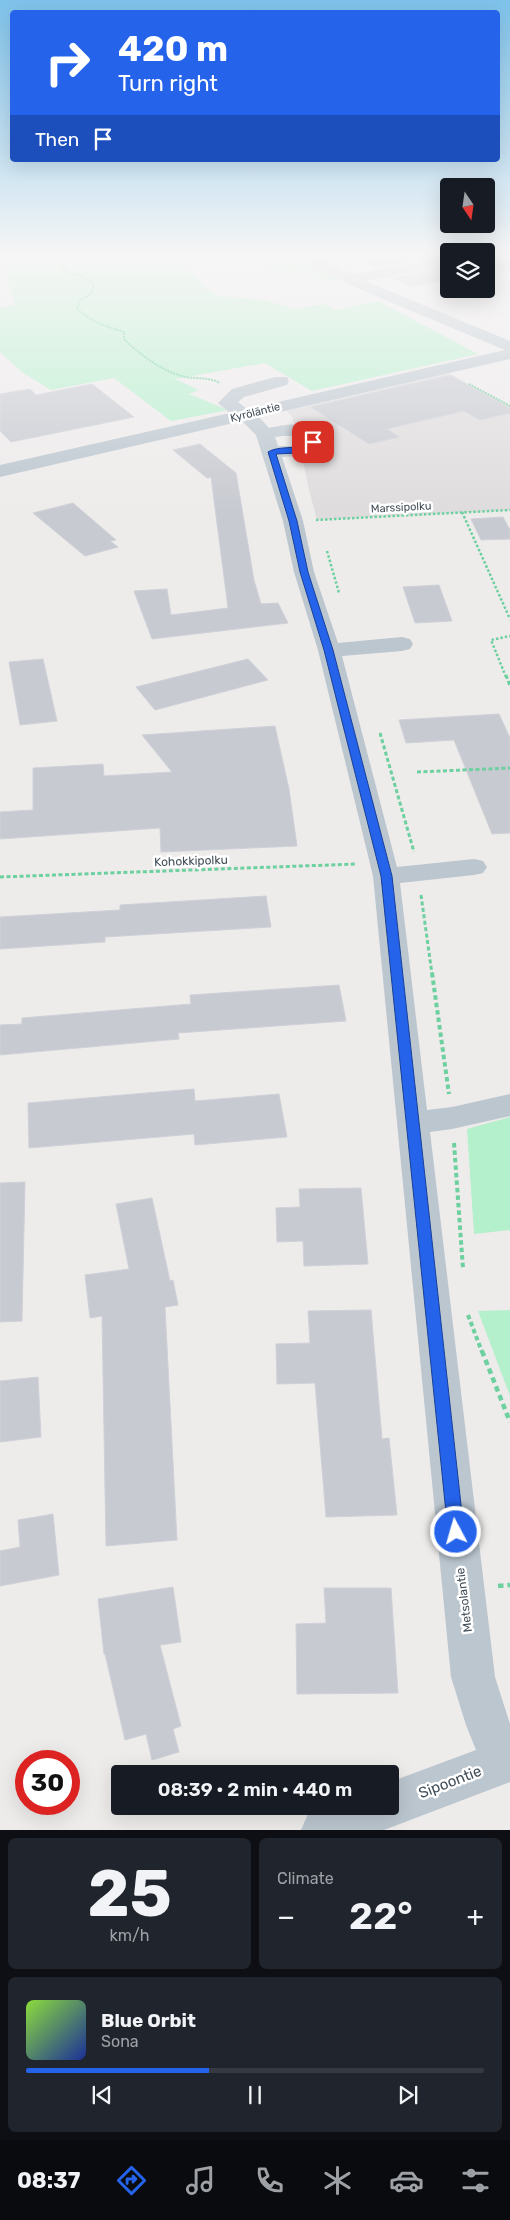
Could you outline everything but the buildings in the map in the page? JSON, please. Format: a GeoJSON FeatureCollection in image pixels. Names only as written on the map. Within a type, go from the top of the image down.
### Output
{"type":"FeatureCollection","features":[{"type":"Feature","properties":{"kind":"street"},"geometry":{"type":"LineString","coordinates":[[497,341],[510,347]]}},
{"type":"Feature","properties":{"kind":"street","name":"Kyröläntie"},"geometry":{"type":"LineString","coordinates":[[0,471],[240,404],[510,354]]}},
{"type":"Feature","properties":{"kind":"street"},"geometry":{"type":"LineString","coordinates":[[240,404],[281,381]]}},
{"type":"Feature","properties":{"kind":"street","name":"Metsolantie"},"geometry":{"type":"LineString","coordinates":[[240,404],[255,422],[268,443],[293,521],[304,572],[329,650],[384,868],[473,1677],[488,1725],[507,1761]]}},
{"type":"Feature","properties":{"kind":"street"},"geometry":{"type":"LineString","coordinates":[[329,650],[402,644]]}},
{"type":"Feature","properties":{"kind":"street"},"geometry":{"type":"LineString","coordinates":[[384,868],[474,867]]}},
{"type":"Feature","properties":{"kind":"street"},"geometry":{"type":"LineString","coordinates":[[412,1123],[452,1118],[510,1105]]}},
{"type":"Feature","properties":{"kind":"street","name":"Sipoontie"},"geometry":{"type":"LineString","coordinates":[[399,1802],[507,1761]]}},
{"type":"Feature","properties":{"kind":"street","name":"Sipoontie"},"geometry":{"type":"LineString","coordinates":[[324,1830],[364,1815]]}},
{"type":"Feature","properties":{"kind":"path"},"geometry":{"type":"LineString","coordinates":[[126,341],[131,348],[183,376],[215,379],[240,404]]}},
{"type":"Feature","properties":{"kind":"path"},"geometry":{"type":"LineString","coordinates":[[466,383],[510,406]]}},
{"type":"Feature","properties":{"kind":"path","name":"Marssipolku"},"geometry":{"type":"LineString","coordinates":[[293,521],[510,510]]}},
{"type":"Feature","properties":{"kind":"path"},"geometry":{"type":"LineString","coordinates":[[462,512],[510,619]]}},
{"type":"Feature","properties":{"kind":"path"},"geometry":{"type":"LineString","coordinates":[[510,636],[491,640],[510,686]]}},
{"type":"Feature","properties":{"kind":"path"},"geometry":{"type":"LineString","coordinates":[[416,772],[510,768]]}},
{"type":"Feature","properties":{"kind":"path","name":"Kohokkipolku"},"geometry":{"type":"LineString","coordinates":[[0,877],[361,864],[384,868]]}},
{"type":"Feature","properties":{"kind":"shaded area"},"geometry":{"type":"Polygon","coordinates":[[[449,373],[510,406],[510,510],[317,520],[297,433],[293,419],[287,411],[449,373]]]}},
{"type":"Feature","properties":{"kind":"green space"},"geometry":{"type":"Polygon","coordinates":[[[0,341],[454,341],[478,354],[312,391],[265,363],[175,379],[199,390],[189,394],[228,410],[171,421],[114,378],[51,390],[22,372],[0,352],[0,341]]]}},
{"type":"Feature","properties":{"kind":"green space"},"geometry":{"type":"Polygon","coordinates":[[[510,1117],[510,1230],[474,1234],[467,1129],[510,1117]]]}},
{"type":"Feature","properties":{"kind":"green space"},"geometry":{"type":"Polygon","coordinates":[[[510,1310],[510,1396],[478,1311],[510,1310]]]}},
{"type":"Feature","properties":{"kind":"route"},"geometry":{"type":"LineString","coordinates":[[313,442],[310,447],[271,452],[293,521],[304,572],[329,650],[386,876],[456,1532]]}}]}
